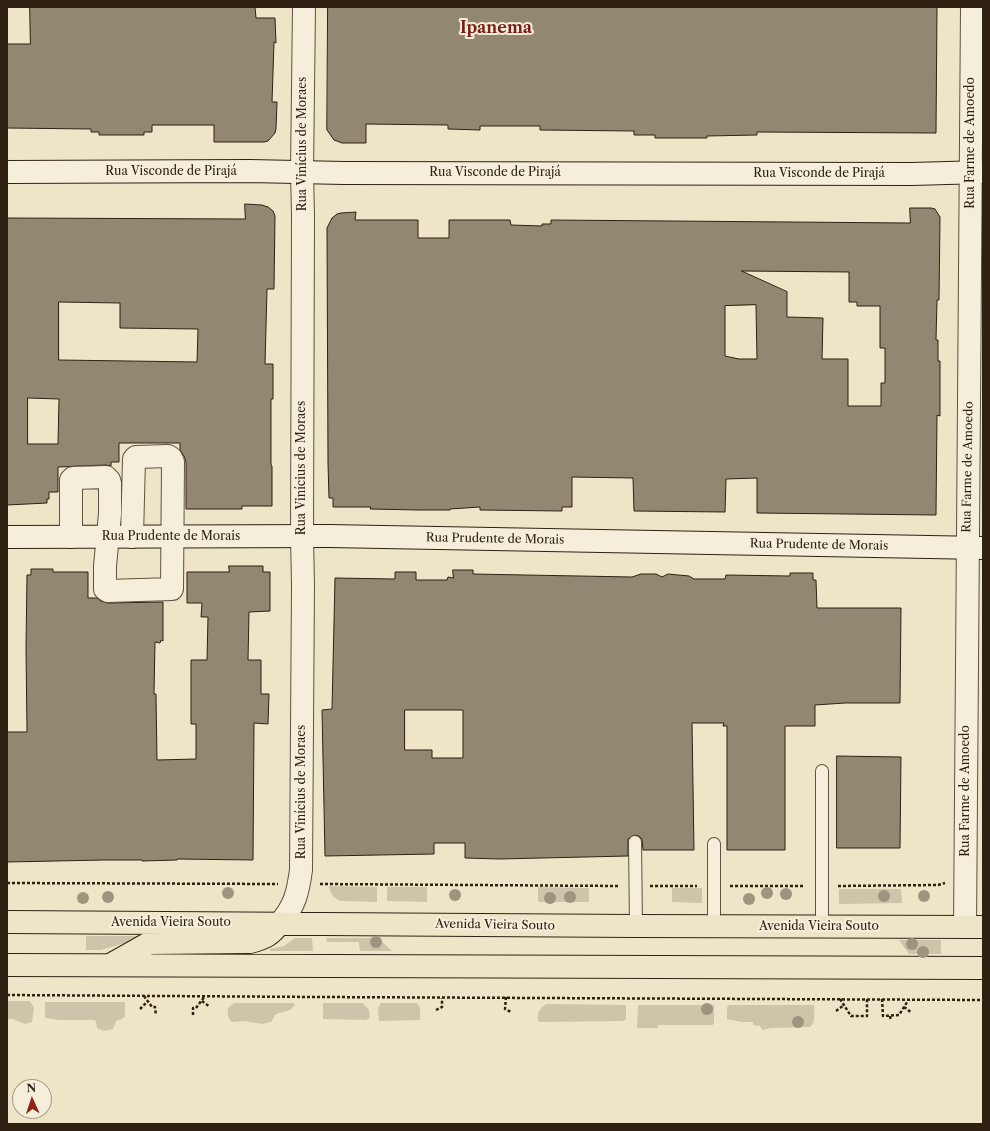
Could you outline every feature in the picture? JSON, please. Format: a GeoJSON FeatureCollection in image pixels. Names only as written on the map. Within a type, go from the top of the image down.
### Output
{"type":"FeatureCollection","features":[{"type":"Feature","properties":{"kind":"highway","name":"Avenida Vieira Souto"},"geometry":{"type":"LineString","coordinates":[[7,922],[974,927]]}},
{"type":"Feature","properties":{"kind":"highway"},"geometry":{"type":"LineString","coordinates":[[109,965],[149,943],[250,942],[264,938],[271,934],[280,923]]}},
{"type":"Feature","properties":{"kind":"highway"},"geometry":{"type":"LineString","coordinates":[[7,964],[983,968]]}},
{"type":"Feature","properties":{"kind":"street","name":"Rua Vinícius de Moraes"},"geometry":{"type":"LineString","coordinates":[[280,923],[288,914],[298,893],[301,870],[303,601],[302,172],[304,7]]}},
{"type":"Feature","properties":{"kind":"street","name":"Rua Farme de Amoedo"},"geometry":{"type":"LineString","coordinates":[[972,7],[977,172],[974,927]]}},
{"type":"Feature","properties":{"kind":"street","name":"Rua Visconde de Pirajá"},"geometry":{"type":"LineString","coordinates":[[7,172],[912,174],[977,172]]}},
{"type":"Feature","properties":{"kind":"street"},"geometry":{"type":"LineString","coordinates":[[71,537],[71,480],[73,478],[106,477],[110,483],[109,537],[105,589],[108,591],[172,589],[173,462],[168,456],[136,457],[134,460],[132,537]]}},
{"type":"Feature","properties":{"kind":"street","name":"Rua Prudente de Morais"},"geometry":{"type":"LineString","coordinates":[[7,537],[337,536],[975,548]]}},
{"type":"Feature","properties":{"kind":"lane"},"geometry":{"type":"LineString","coordinates":[[822,771],[822,927]]}},
{"type":"Feature","properties":{"kind":"lane"},"geometry":{"type":"LineString","coordinates":[[635,842],[636,926]]}},
{"type":"Feature","properties":{"kind":"lane"},"geometry":{"type":"LineString","coordinates":[[714,844],[714,926]]}},
{"type":"Feature","properties":{"kind":"path"},"geometry":{"type":"LineString","coordinates":[[7,883],[283,884]]}},
{"type":"Feature","properties":{"kind":"path"},"geometry":{"type":"LineString","coordinates":[[7,995],[983,1000]]}},
{"type":"Feature","properties":{"kind":"path"},"geometry":{"type":"LineString","coordinates":[[143,996],[152,1007],[156,1007],[156,1014]]}},
{"type":"Feature","properties":{"kind":"path"},"geometry":{"type":"LineString","coordinates":[[193,1015],[193,1008],[196,1008],[205,996]]}},
{"type":"Feature","properties":{"kind":"path"},"geometry":{"type":"LineString","coordinates":[[506,997],[506,1009],[511,1012]]}},
{"type":"Feature","properties":{"kind":"path"},"geometry":{"type":"LineString","coordinates":[[436,1010],[442,1007],[442,998]]}},
{"type":"Feature","properties":{"kind":"path"},"geometry":{"type":"LineString","coordinates":[[840,999],[851,1016],[867,1016],[867,999]]}},
{"type":"Feature","properties":{"kind":"path"},"geometry":{"type":"LineString","coordinates":[[882,999],[883,1016],[899,1015],[909,999]]}},
{"type":"Feature","properties":{"kind":"path"},"geometry":{"type":"LineString","coordinates":[[140,1009],[148,1001]]}},
{"type":"Feature","properties":{"kind":"path"},"geometry":{"type":"LineString","coordinates":[[202,1001],[210,1007]]}},
{"type":"Feature","properties":{"kind":"path"},"geometry":{"type":"LineString","coordinates":[[836,1011],[844,1005]]}},
{"type":"Feature","properties":{"kind":"path"},"geometry":{"type":"LineString","coordinates":[[904,1007],[912,1013]]}},
{"type":"Feature","properties":{"kind":"path"},"geometry":{"type":"LineString","coordinates":[[859,1016],[859,1021]]}},
{"type":"Feature","properties":{"kind":"path"},"geometry":{"type":"LineString","coordinates":[[890,1016],[891,1021]]}},
{"type":"Feature","properties":{"kind":"shaded area"},"geometry":{"type":"Polygon","coordinates":[[[329,886],[377,887],[377,902],[341,901],[333,896],[329,886]]]}},
{"type":"Feature","properties":{"kind":"shaded area"},"geometry":{"type":"Polygon","coordinates":[[[387,887],[427,887],[427,902],[387,901],[387,887]]]}},
{"type":"Feature","properties":{"kind":"shaded area"},"geometry":{"type":"Polygon","coordinates":[[[538,887],[589,888],[589,902],[538,902],[538,887]]]}},
{"type":"Feature","properties":{"kind":"shaded area"},"geometry":{"type":"Polygon","coordinates":[[[672,888],[702,888],[702,903],[672,902],[672,888]]]}},
{"type":"Feature","properties":{"kind":"shaded area"},"geometry":{"type":"Polygon","coordinates":[[[839,889],[901,889],[902,903],[839,904],[839,889]]]}},
{"type":"Feature","properties":{"kind":"shaded area"},"geometry":{"type":"Polygon","coordinates":[[[86,936],[142,936],[142,938],[101,950],[86,950],[86,936]]]}},
{"type":"Feature","properties":{"kind":"shaded area"},"geometry":{"type":"Polygon","coordinates":[[[295,938],[312,938],[313,951],[270,951],[270,949],[284,946],[295,938]]]}},
{"type":"Feature","properties":{"kind":"shaded area"},"geometry":{"type":"Polygon","coordinates":[[[326,938],[378,938],[392,951],[360,951],[359,942],[327,942],[326,938]]]}},
{"type":"Feature","properties":{"kind":"shaded area"},"geometry":{"type":"Polygon","coordinates":[[[899,940],[941,940],[941,954],[909,954],[899,940]]]}},
{"type":"Feature","properties":{"kind":"shaded area"},"geometry":{"type":"Polygon","coordinates":[[[7,1001],[30,1001],[34,1008],[32,1022],[25,1024],[13,1019],[7,1019],[7,1001]]]}},
{"type":"Feature","properties":{"kind":"shaded area"},"geometry":{"type":"Polygon","coordinates":[[[45,1002],[125,1002],[125,1016],[116,1021],[113,1029],[104,1031],[97,1028],[96,1021],[94,1020],[59,1020],[45,1018],[45,1002]]]}},
{"type":"Feature","properties":{"kind":"shaded area"},"geometry":{"type":"Polygon","coordinates":[[[234,1003],[293,1003],[295,1005],[290,1010],[276,1014],[271,1022],[262,1024],[245,1021],[232,1022],[228,1014],[228,1008],[234,1003]]]}},
{"type":"Feature","properties":{"kind":"shaded area"},"geometry":{"type":"Polygon","coordinates":[[[323,1003],[363,1003],[369,1010],[370,1018],[366,1020],[323,1019],[323,1003]]]}},
{"type":"Feature","properties":{"kind":"shaded area"},"geometry":{"type":"Polygon","coordinates":[[[381,1003],[417,1003],[420,1008],[420,1020],[379,1021],[378,1008],[381,1003]]]}},
{"type":"Feature","properties":{"kind":"shaded area"},"geometry":{"type":"Polygon","coordinates":[[[546,1004],[626,1005],[626,1019],[623,1021],[539,1022],[539,1012],[546,1004]]]}},
{"type":"Feature","properties":{"kind":"shaded area"},"geometry":{"type":"Polygon","coordinates":[[[638,1005],[714,1005],[714,1024],[658,1025],[658,1028],[637,1028],[638,1005]]]}},
{"type":"Feature","properties":{"kind":"shaded area"},"geometry":{"type":"Polygon","coordinates":[[[728,1005],[814,1005],[814,1020],[810,1027],[770,1028],[763,1030],[760,1026],[753,1025],[753,1022],[741,1022],[727,1019],[728,1005]]]}},
{"type":"Feature","properties":{"kind":"building"},"geometry":{"type":"Polygon","coordinates":[[[30,7],[255,7],[256,18],[275,18],[276,43],[274,42],[272,102],[277,102],[275,133],[268,141],[264,142],[214,142],[214,125],[152,125],[152,132],[144,132],[144,135],[99,135],[99,132],[91,132],[91,129],[7,128],[7,44],[30,44],[30,7]]]}},
{"type":"Feature","properties":{"kind":"building"},"geometry":{"type":"Polygon","coordinates":[[[328,7],[937,7],[936,133],[757,132],[757,135],[707,136],[707,138],[655,138],[655,135],[634,135],[634,131],[540,130],[540,126],[480,126],[480,130],[448,129],[448,125],[366,124],[366,143],[342,143],[334,140],[327,130],[328,7]]]}},
{"type":"Feature","properties":{"kind":"building"},"geometry":{"type":"Polygon","coordinates":[[[245,204],[262,205],[268,207],[273,211],[275,216],[274,289],[267,289],[265,364],[273,364],[273,399],[271,399],[272,506],[242,506],[242,509],[186,509],[186,462],[180,450],[180,443],[119,443],[119,462],[111,462],[111,466],[58,467],[58,492],[49,492],[49,499],[47,499],[47,503],[7,505],[7,218],[245,219],[245,204]],[[59,302],[59,360],[197,362],[198,329],[120,328],[120,303],[59,302]],[[28,398],[28,444],[58,444],[59,399],[28,398]]]}},
{"type":"Feature","properties":{"kind":"building"},"geometry":{"type":"Polygon","coordinates":[[[910,208],[935,209],[940,217],[939,300],[937,300],[936,340],[938,340],[938,361],[940,361],[940,416],[937,415],[936,515],[757,513],[757,478],[726,479],[725,512],[634,511],[633,478],[572,477],[572,507],[562,507],[562,511],[480,510],[480,507],[450,510],[419,510],[370,509],[371,507],[333,507],[333,498],[329,498],[328,463],[327,228],[332,218],[337,214],[356,212],[355,220],[418,220],[418,238],[449,238],[449,220],[510,220],[511,225],[542,226],[542,224],[551,224],[551,220],[910,223],[910,208]],[[742,271],[787,292],[787,317],[823,318],[822,359],[848,359],[848,406],[881,406],[881,383],[885,383],[885,348],[880,348],[880,306],[857,306],[857,302],[849,302],[849,272],[742,271]],[[756,305],[725,306],[725,356],[739,359],[757,359],[756,305]]]}},
{"type":"Feature","properties":{"kind":"building"},"geometry":{"type":"Polygon","coordinates":[[[229,566],[263,566],[263,572],[270,572],[270,611],[249,612],[248,660],[261,660],[261,694],[269,694],[268,724],[254,723],[253,860],[177,859],[142,861],[104,860],[7,862],[7,732],[27,732],[27,575],[31,575],[31,569],[53,569],[53,572],[88,572],[88,598],[97,598],[108,603],[163,602],[163,641],[161,640],[160,643],[155,642],[154,694],[156,694],[157,760],[196,759],[196,724],[191,724],[191,660],[207,660],[208,617],[201,617],[202,603],[187,603],[187,572],[229,572],[229,566]]]}},
{"type":"Feature","properties":{"kind":"building"},"geometry":{"type":"Polygon","coordinates":[[[453,570],[473,570],[473,574],[632,577],[641,574],[656,574],[662,577],[668,574],[689,576],[694,579],[725,579],[726,575],[790,576],[790,573],[813,573],[813,580],[816,580],[817,608],[901,608],[900,703],[845,703],[815,705],[815,726],[785,726],[785,850],[727,850],[727,726],[723,726],[724,723],[692,723],[694,850],[643,850],[642,839],[635,835],[628,839],[628,856],[499,859],[465,858],[465,843],[434,843],[434,854],[325,856],[322,710],[332,709],[335,578],[395,579],[395,572],[416,572],[416,580],[447,580],[448,577],[453,578],[453,570]],[[405,710],[405,750],[432,750],[432,758],[463,758],[463,710],[405,710]]]}},
{"type":"Feature","properties":{"kind":"building"},"geometry":{"type":"Polygon","coordinates":[[[837,756],[901,757],[900,848],[837,848],[837,756]]]}},
{"type":"Feature","properties":{"kind":"district","name":"Ipanema"},"geometry":{"type":"Point","coordinates":[496,28]}}]}
